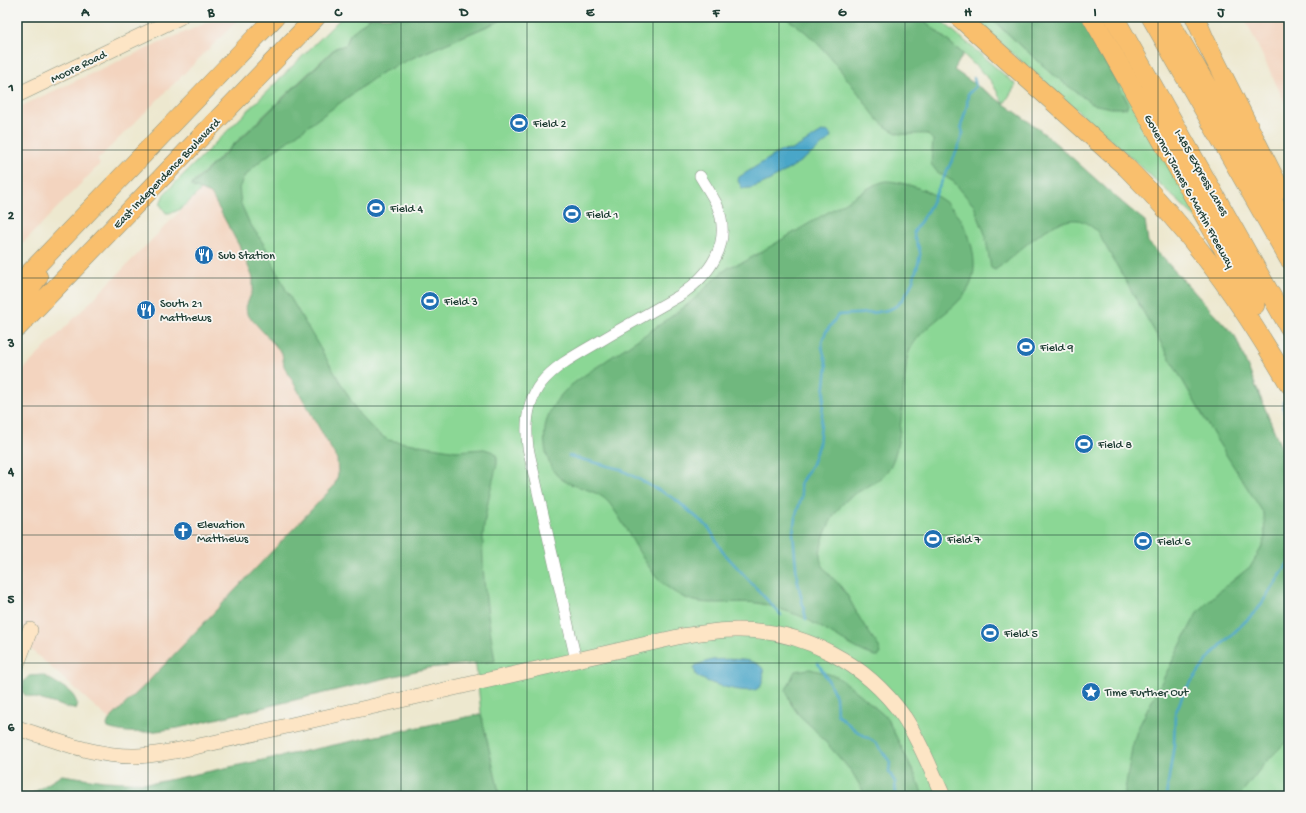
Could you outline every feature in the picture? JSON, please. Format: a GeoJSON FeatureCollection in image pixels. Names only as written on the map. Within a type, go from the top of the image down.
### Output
{"type":"FeatureCollection","features":[{"type":"Feature","properties":{"kind":"highway"},"geometry":{"type":"LineString","coordinates":[[17,286],[275,17]]}},
{"type":"Feature","properties":{"kind":"highway","name":"East Independence Boulevard"},"geometry":{"type":"LineString","coordinates":[[17,328],[316,17]]}},
{"type":"Feature","properties":{"kind":"highway"},"geometry":{"type":"LineString","coordinates":[[297,36],[323,17]]}},
{"type":"Feature","properties":{"kind":"highway","name":"Governor James G Martin Freeway"},"geometry":{"type":"LineString","coordinates":[[1092,17],[1289,365]]}},
{"type":"Feature","properties":{"kind":"highway","name":"I-485 Express Lanes"},"geometry":{"type":"LineString","coordinates":[[1114,17],[1289,327]]}},
{"type":"Feature","properties":{"kind":"highway"},"geometry":{"type":"LineString","coordinates":[[1151,17],[1289,259]]}},
{"type":"Feature","properties":{"kind":"highway"},"geometry":{"type":"LineString","coordinates":[[1167,17],[1289,228]]}},
{"type":"Feature","properties":{"kind":"highway"},"geometry":{"type":"LineString","coordinates":[[1190,17],[1220,70]]}},
{"type":"Feature","properties":{"kind":"highway"},"geometry":{"type":"LineString","coordinates":[[1195,17],[1289,208]]}},
{"type":"Feature","properties":{"kind":"highway"},"geometry":{"type":"LineString","coordinates":[[961,19],[1127,168],[1156,197],[1188,234],[1226,283],[1250,317],[1289,384]]}},
{"type":"Feature","properties":{"kind":"highway"},"geometry":{"type":"LineString","coordinates":[[17,305],[67,234]]}},
{"type":"Feature","properties":{"kind":"street","name":"Moore Road"},"geometry":{"type":"LineString","coordinates":[[17,95],[180,17]]}},
{"type":"Feature","properties":{"kind":"street"},"geometry":{"type":"LineString","coordinates":[[576,660],[528,448],[526,427],[528,409],[540,385],[557,366],[691,288],[706,274],[718,251],[722,226],[717,206],[700,176]]}},
{"type":"Feature","properties":{"kind":"street"},"geometry":{"type":"LineString","coordinates":[[17,664],[30,630]]}},
{"type":"Feature","properties":{"kind":"street"},"geometry":{"type":"LineString","coordinates":[[17,728],[98,752],[123,756],[151,755],[216,742],[682,636],[726,630],[765,632],[809,643],[833,654],[860,672],[891,701],[912,730],[943,796]]}},
{"type":"Feature","properties":{"kind":"shaded area"},"geometry":{"type":"Polygon","coordinates":[[[220,17],[241,17],[97,160],[100,164],[17,249],[17,108],[121,60],[220,17]]]}},
{"type":"Feature","properties":{"kind":"shaded area"},"geometry":{"type":"Polygon","coordinates":[[[1244,17],[1289,17],[1289,111],[1287,107],[1244,17]]]}},
{"type":"Feature","properties":{"kind":"shaded area"},"geometry":{"type":"Polygon","coordinates":[[[212,179],[351,469],[111,721],[17,637],[17,376],[212,179]]]}},
{"type":"Feature","properties":{"kind":"green space"},"geometry":{"type":"Polygon","coordinates":[[[342,17],[371,17],[350,34],[346,45],[335,48],[192,184],[194,188],[202,189],[190,201],[176,211],[166,213],[160,204],[164,194],[342,17]]]}},
{"type":"Feature","properties":{"kind":"green space"},"geometry":{"type":"Polygon","coordinates":[[[371,17],[509,17],[410,59],[381,73],[259,162],[244,177],[239,188],[241,204],[249,222],[265,246],[287,292],[359,414],[376,432],[388,440],[457,451],[484,449],[494,452],[497,457],[497,464],[490,491],[483,536],[483,568],[495,661],[428,668],[178,728],[125,732],[108,728],[107,725],[109,720],[147,683],[334,486],[338,475],[337,459],[284,366],[282,353],[247,314],[246,307],[253,289],[253,278],[242,251],[211,194],[191,186],[336,48],[346,45],[350,34],[371,17]]]}},
{"type":"Feature","properties":{"kind":"green space"},"geometry":{"type":"Polygon","coordinates":[[[397,17],[884,17],[1235,336],[1289,467],[1289,796],[490,796],[455,471],[351,469],[212,179],[397,17]]]}},
{"type":"Feature","properties":{"kind":"green space"},"geometry":{"type":"Polygon","coordinates":[[[784,17],[920,17],[963,54],[954,70],[1032,124],[1145,221],[1148,242],[1235,336],[1289,467],[1289,739],[1264,764],[1239,796],[1124,796],[1132,748],[1137,730],[1197,613],[1215,595],[1251,566],[1263,545],[1265,536],[1264,514],[1216,439],[1097,231],[1086,223],[1078,220],[1056,224],[1034,238],[995,270],[991,268],[985,234],[974,206],[954,182],[937,172],[931,164],[933,140],[927,134],[897,133],[879,121],[825,51],[806,33],[784,17]]]}},
{"type":"Feature","properties":{"kind":"green space"},"geometry":{"type":"Polygon","coordinates":[[[920,17],[937,17],[1016,85],[1004,104],[991,81],[963,54],[920,17]]]}},
{"type":"Feature","properties":{"kind":"green space"},"geometry":{"type":"Polygon","coordinates":[[[971,17],[989,17],[1055,76],[1128,103],[1082,17],[1099,17],[1244,271],[1193,215],[1135,161],[971,17]]]}},
{"type":"Feature","properties":{"kind":"green space"},"geometry":{"type":"Polygon","coordinates":[[[989,17],[1082,17],[1128,103],[1127,108],[1111,108],[1092,104],[1055,76],[989,17]]]}},
{"type":"Feature","properties":{"kind":"green space"},"geometry":{"type":"Polygon","coordinates":[[[885,181],[902,183],[920,189],[938,197],[951,207],[963,223],[967,232],[971,243],[974,264],[971,283],[966,293],[922,333],[908,354],[901,421],[895,456],[891,465],[883,476],[852,496],[840,507],[826,531],[821,548],[820,556],[822,565],[848,596],[862,622],[879,647],[881,653],[879,656],[862,651],[814,623],[781,609],[748,602],[701,602],[683,597],[670,589],[659,580],[650,568],[610,504],[596,493],[571,484],[556,475],[548,460],[544,436],[549,413],[553,406],[564,392],[577,380],[683,308],[695,299],[716,277],[728,268],[744,262],[874,185],[885,181]]]}},
{"type":"Feature","properties":{"kind":"green space"},"geometry":{"type":"Polygon","coordinates":[[[810,669],[836,676],[860,694],[887,718],[916,777],[923,796],[866,796],[852,772],[814,729],[799,715],[791,704],[786,690],[795,671],[810,669]]]}},
{"type":"Feature","properties":{"kind":"green space"},"geometry":{"type":"Polygon","coordinates":[[[43,675],[65,688],[77,702],[77,708],[73,709],[25,695],[22,692],[24,681],[29,676],[43,675]]]}},
{"type":"Feature","properties":{"kind":"green space"},"geometry":{"type":"Polygon","coordinates":[[[481,714],[500,796],[28,796],[62,775],[104,781],[154,783],[481,714]]]}},
{"type":"Feature","properties":{"kind":"water"},"geometry":{"type":"Polygon","coordinates":[[[827,131],[831,135],[830,139],[800,162],[761,184],[750,188],[742,188],[738,181],[739,177],[781,151],[792,150],[822,132],[827,131]]]}},
{"type":"Feature","properties":{"kind":"water"},"geometry":{"type":"Polygon","coordinates":[[[724,659],[754,662],[763,669],[762,683],[757,689],[735,689],[716,685],[696,675],[694,668],[696,665],[712,660],[724,659]]]}},
{"type":"Feature","properties":{"kind":"waterway"},"geometry":{"type":"LineString","coordinates":[[806,619],[797,578],[793,533],[795,518],[802,496],[800,484],[812,464],[819,443],[827,366],[822,342],[826,332],[838,315],[884,311],[896,306],[907,293],[914,278],[920,255],[914,232],[929,208],[958,148],[963,133],[961,126],[967,106],[968,94],[976,86],[974,78]]}},
{"type":"Feature","properties":{"kind":"waterway"},"geometry":{"type":"LineString","coordinates":[[1283,402],[1289,455]]}},
{"type":"Feature","properties":{"kind":"waterway"},"geometry":{"type":"LineString","coordinates":[[569,456],[620,469],[675,499],[709,528],[722,551],[781,615]]}},
{"type":"Feature","properties":{"kind":"waterway"},"geometry":{"type":"LineString","coordinates":[[1166,796],[1174,745],[1175,714],[1185,690],[1213,653],[1258,609],[1289,562]]}},
{"type":"Feature","properties":{"kind":"waterway"},"geometry":{"type":"LineString","coordinates":[[818,663],[836,697],[837,714],[855,730],[876,743],[890,762],[889,772],[895,782],[896,796]]}},
{"type":"Feature","properties":{"kind":"place","name":"Field 2"},"geometry":{"type":"Point","coordinates":[519,123]}},
{"type":"Feature","properties":{"kind":"place","name":"Field 4"},"geometry":{"type":"Point","coordinates":[376,208]}},
{"type":"Feature","properties":{"kind":"place","name":"Field 1"},"geometry":{"type":"Point","coordinates":[572,214]}},
{"type":"Feature","properties":{"kind":"place","name":"Sub Station"},"geometry":{"type":"Point","coordinates":[204,255]}},
{"type":"Feature","properties":{"kind":"place","name":"Field 3"},"geometry":{"type":"Point","coordinates":[430,301]}},
{"type":"Feature","properties":{"kind":"place","name":"South 21 Matthews"},"geometry":{"type":"Point","coordinates":[146,310]}},
{"type":"Feature","properties":{"kind":"place","name":"Field 9"},"geometry":{"type":"Point","coordinates":[1026,347]}},
{"type":"Feature","properties":{"kind":"place","name":"Field 8"},"geometry":{"type":"Point","coordinates":[1084,444]}},
{"type":"Feature","properties":{"kind":"place","name":"Elevation Matthews"},"geometry":{"type":"Point","coordinates":[183,531]}},
{"type":"Feature","properties":{"kind":"place","name":"Field 7"},"geometry":{"type":"Point","coordinates":[933,539]}},
{"type":"Feature","properties":{"kind":"place","name":"Field 6"},"geometry":{"type":"Point","coordinates":[1143,541]}},
{"type":"Feature","properties":{"kind":"place","name":"Field 5"},"geometry":{"type":"Point","coordinates":[990,633]}},
{"type":"Feature","properties":{"kind":"place","name":"Time Further Out"},"geometry":{"type":"Point","coordinates":[1091,692]}}]}
